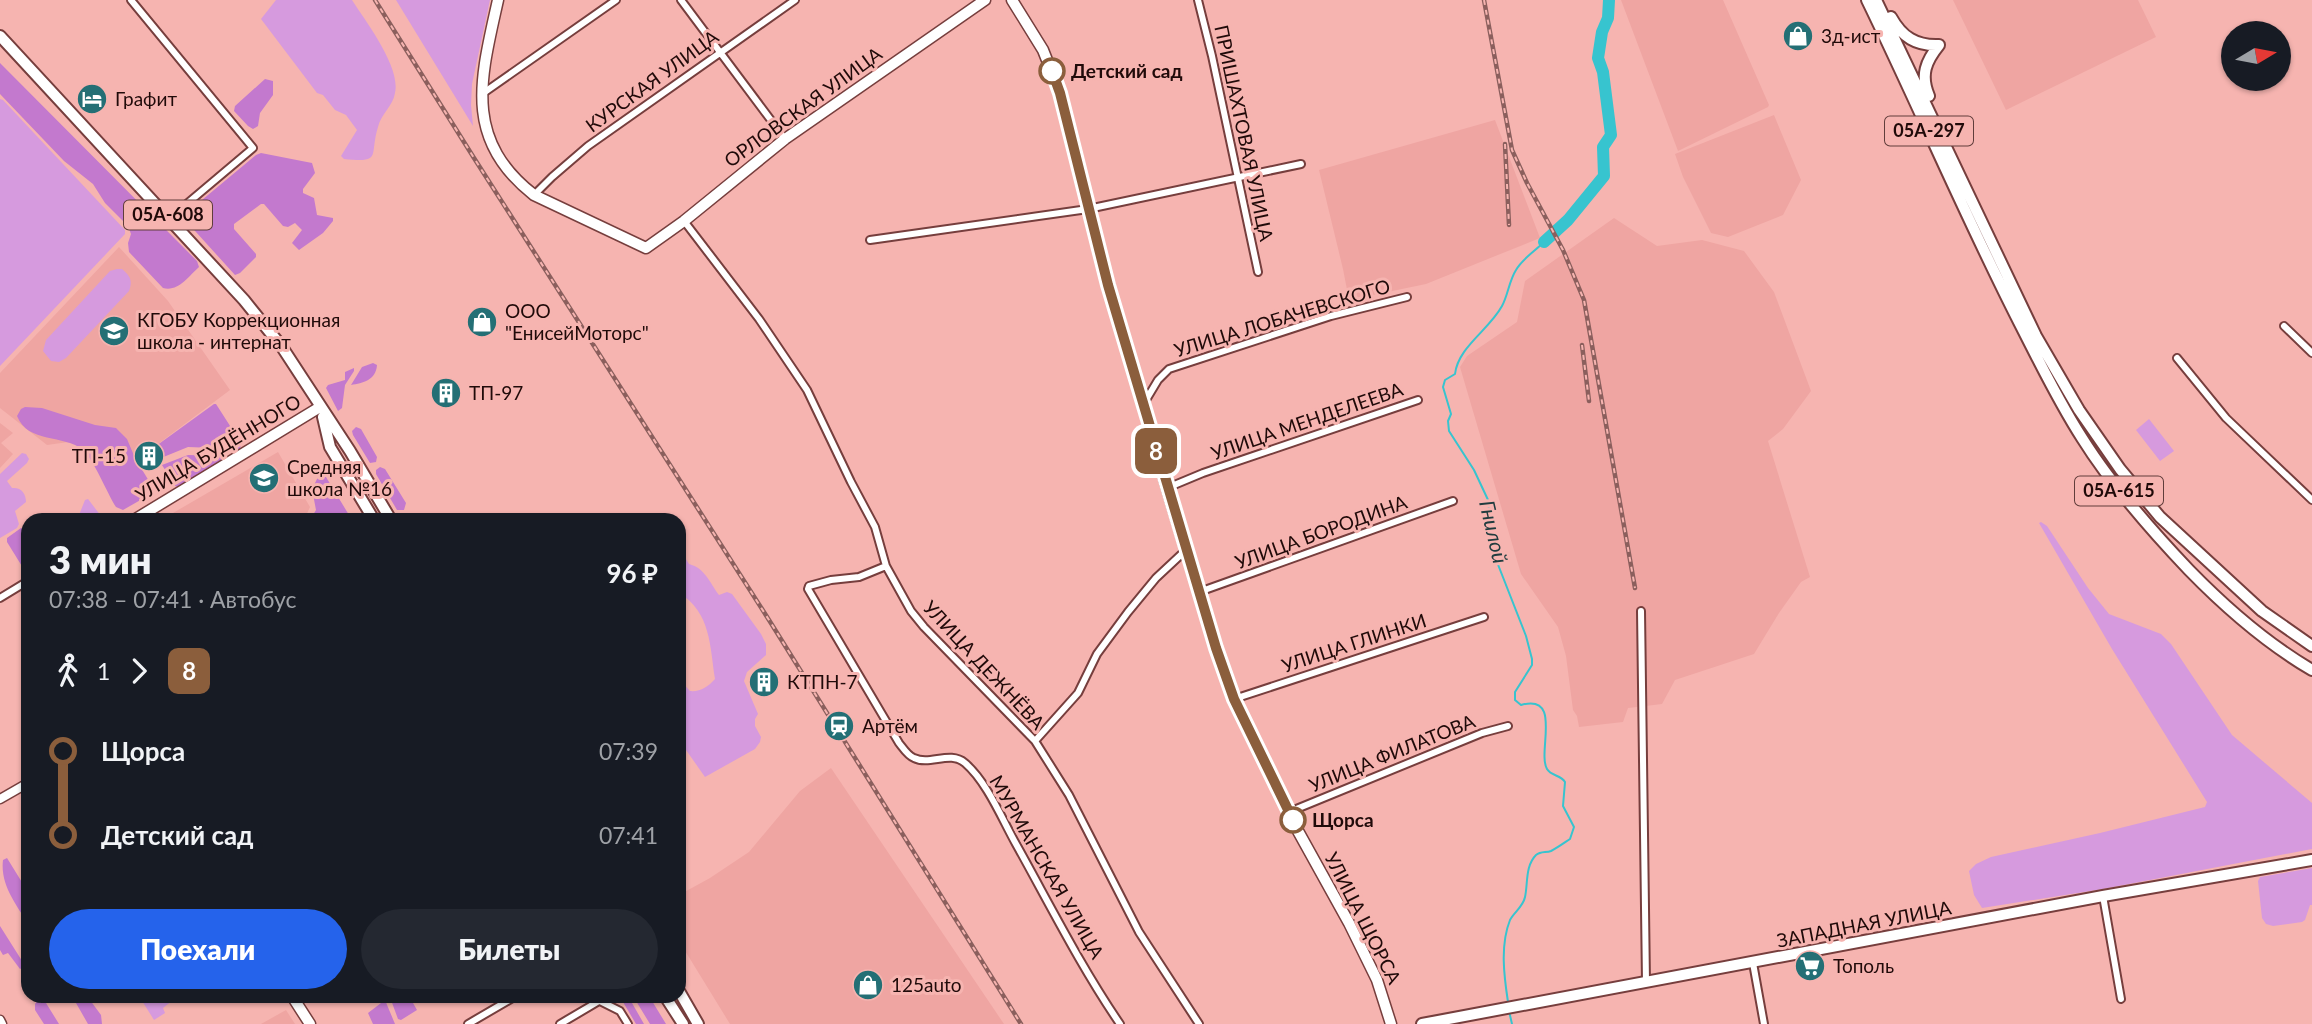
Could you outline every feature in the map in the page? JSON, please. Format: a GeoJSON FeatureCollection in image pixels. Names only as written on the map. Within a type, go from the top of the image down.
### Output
{"type":"FeatureCollection","features":[{"type":"Feature","properties":{"kind":"main road"},"geometry":{"type":"LineString","coordinates":[[498,0],[482,74],[481,95],[489,142],[518,183],[534,195]]}},
{"type":"Feature","properties":{"kind":"main road","name":"ОРЛОВСКАЯ УЛИЦА"},"geometry":{"type":"LineString","coordinates":[[534,195],[646,248],[684,221],[785,139],[985,0]]}},
{"type":"Feature","properties":{"kind":"main road","name":"УЛИЦА ЩОРСА"},"geometry":{"type":"LineString","coordinates":[[1012,0],[1043,50],[1060,93],[1088,209],[1143,405],[1234,699],[1289,812],[1377,980],[1391,1024]]}},
{"type":"Feature","properties":{"kind":"main road","name":"05А-297"},"geometry":{"type":"LineString","coordinates":[[1867,0],[1989,262]]}},
{"type":"Feature","properties":{"kind":"main road","name":"05А-297"},"geometry":{"type":"LineString","coordinates":[[1876,0],[1991,239]]}},
{"type":"Feature","properties":{"kind":"main road"},"geometry":{"type":"LineString","coordinates":[[1883,0],[1904,35],[1922,44],[1939,45],[1928,59],[1924,79],[1926,91],[1950,143],[1953,160]]}},
{"type":"Feature","properties":{"kind":"main road","name":"05А-608"},"geometry":{"type":"LineString","coordinates":[[0,36],[244,300],[282,347],[387,513]]}},
{"type":"Feature","properties":{"kind":"main road","name":"05А-615"},"geometry":{"type":"LineString","coordinates":[[1991,239],[2036,336],[2079,410],[2120,469],[2160,517],[2206,560],[2262,611],[2312,646]]}},
{"type":"Feature","properties":{"kind":"main road","name":"05А-615"},"geometry":{"type":"LineString","coordinates":[[1989,262],[2082,438],[2120,493],[2164,544],[2211,592],[2265,639],[2312,670]]}},
{"type":"Feature","properties":{"kind":"main road","name":"05А-608"},"geometry":{"type":"LineString","coordinates":[[320,407],[330,447],[370,513]]}},
{"type":"Feature","properties":{"kind":"main road","name":"УЛИЦА БУДЁННОГО"},"geometry":{"type":"LineString","coordinates":[[146,513],[320,407]]}},
{"type":"Feature","properties":{"kind":"main road","name":"ЗАПАДНАЯ УЛИЦА"},"geometry":{"type":"LineString","coordinates":[[1422,1024],[1465,1020],[1496,1010],[2103,896],[2312,860]]}},
{"type":"Feature","properties":{"kind":"main road"},"geometry":{"type":"LineString","coordinates":[[296,1003],[310,1024]]}},
{"type":"Feature","properties":{"kind":"main road"},"geometry":{"type":"LineString","coordinates":[[670,1003],[683,1024]]}},
{"type":"Feature","properties":{"kind":"main road"},"geometry":{"type":"LineString","coordinates":[[686,1003],[698,1024]]}},
{"type":"Feature","properties":{"kind":"street"},"geometry":{"type":"LineString","coordinates":[[131,0],[253,148],[170,218]]}},
{"type":"Feature","properties":{"kind":"street"},"geometry":{"type":"LineString","coordinates":[[481,95],[616,0]]}},
{"type":"Feature","properties":{"kind":"street"},"geometry":{"type":"LineString","coordinates":[[681,0],[785,139]]}},
{"type":"Feature","properties":{"kind":"street","name":"КУРСКАЯ УЛИЦА"},"geometry":{"type":"LineString","coordinates":[[534,195],[588,146],[795,0]]}},
{"type":"Feature","properties":{"kind":"street","name":"ПРИШАХТОВАЯ УЛИЦА"},"geometry":{"type":"LineString","coordinates":[[1198,0],[1258,272]]}},
{"type":"Feature","properties":{"kind":"street"},"geometry":{"type":"LineString","coordinates":[[870,240],[1157,197],[1301,164]]}},
{"type":"Feature","properties":{"kind":"street","name":"УЛИЦА ДЕЖНЁВА"},"geometry":{"type":"LineString","coordinates":[[684,221],[759,319],[807,390],[850,482],[875,527],[886,566],[911,611],[1035,741],[1069,795],[1139,932],[1199,1024]]}},
{"type":"Feature","properties":{"kind":"street","name":"УЛИЦА ЛОБАЧЕВСКОГО"},"geometry":{"type":"LineString","coordinates":[[1143,405],[1158,380],[1169,369],[1331,316],[1407,297]]}},
{"type":"Feature","properties":{"kind":"street"},"geometry":{"type":"LineString","coordinates":[[2284,326],[2312,354]]}},
{"type":"Feature","properties":{"kind":"street"},"geometry":{"type":"LineString","coordinates":[[2177,358],[2226,418],[2312,500]]}},
{"type":"Feature","properties":{"kind":"street","name":"УЛИЦА МЕНДЕЛЕЕВА"},"geometry":{"type":"LineString","coordinates":[[1167,488],[1203,473],[1418,400]]}},
{"type":"Feature","properties":{"kind":"street","name":"УЛИЦА БОРОДИНА"},"geometry":{"type":"LineString","coordinates":[[1199,592],[1453,501]]}},
{"type":"Feature","properties":{"kind":"street"},"geometry":{"type":"LineString","coordinates":[[1035,741],[1078,693],[1097,654],[1128,612],[1156,578],[1186,551]]}},
{"type":"Feature","properties":{"kind":"street","name":"МУРМАНСКАЯ УЛИЦА"},"geometry":{"type":"LineString","coordinates":[[886,566],[859,578],[816,583],[808,589],[906,752],[917,760],[945,757],[964,762],[987,791],[1047,904],[1120,1024]]}},
{"type":"Feature","properties":{"kind":"street"},"geometry":{"type":"LineString","coordinates":[[0,598],[21,585]]}},
{"type":"Feature","properties":{"kind":"street"},"geometry":{"type":"LineString","coordinates":[[1641,611],[1646,982]]}},
{"type":"Feature","properties":{"kind":"street","name":"УЛИЦА ГЛИНКИ"},"geometry":{"type":"LineString","coordinates":[[1234,699],[1484,617]]}},
{"type":"Feature","properties":{"kind":"street","name":"УЛИЦА ФИЛАТОВА"},"geometry":{"type":"LineString","coordinates":[[1289,812],[1482,733],[1508,726]]}},
{"type":"Feature","properties":{"kind":"street"},"geometry":{"type":"LineString","coordinates":[[0,799],[21,787]]}},
{"type":"Feature","properties":{"kind":"street"},"geometry":{"type":"LineString","coordinates":[[2103,896],[2121,999]]}},
{"type":"Feature","properties":{"kind":"street"},"geometry":{"type":"LineString","coordinates":[[1753,962],[1764,1024]]}},
{"type":"Feature","properties":{"kind":"street"},"geometry":{"type":"LineString","coordinates":[[468,1024],[504,1003]]}},
{"type":"Feature","properties":{"kind":"street"},"geometry":{"type":"LineString","coordinates":[[561,1024],[596,1003]]}},
{"type":"Feature","properties":{"kind":"street"},"geometry":{"type":"LineString","coordinates":[[603,1003],[620,1011],[628,1024]]}},
{"type":"Feature","properties":{"kind":"shaded area"},"geometry":{"type":"Polygon","coordinates":[[[276,0],[352,0],[381,45],[393,71],[395,93],[380,122],[370,158],[344,159],[341,156],[357,130],[346,115],[335,110],[323,95],[317,93],[261,19],[276,0]]]}},
{"type":"Feature","properties":{"kind":"shaded area"},"geometry":{"type":"Polygon","coordinates":[[[396,0],[490,0],[472,84],[473,126],[396,0]]]}},
{"type":"Feature","properties":{"kind":"shaded area"},"geometry":{"type":"Polygon","coordinates":[[[1621,0],[1723,0],[1768,107],[1678,151],[1621,0]]]}},
{"type":"Feature","properties":{"kind":"shaded area"},"geometry":{"type":"Polygon","coordinates":[[[1953,0],[2138,0],[2156,37],[2006,110],[1953,0]]]}},
{"type":"Feature","properties":{"kind":"shaded area"},"geometry":{"type":"Polygon","coordinates":[[[0,63],[197,261],[199,267],[182,283],[173,288],[163,288],[129,252],[131,234],[128,226],[105,203],[93,184],[64,161],[0,94],[0,63]]]}},
{"type":"Feature","properties":{"kind":"shaded area"},"geometry":{"type":"Polygon","coordinates":[[[265,79],[273,81],[273,95],[260,113],[258,126],[253,129],[234,111],[235,106],[265,79]]]}},
{"type":"Feature","properties":{"kind":"shaded area"},"geometry":{"type":"Polygon","coordinates":[[[0,99],[125,230],[125,234],[0,366],[0,99]]]}},
{"type":"Feature","properties":{"kind":"shaded area"},"geometry":{"type":"Polygon","coordinates":[[[1774,115],[1801,180],[1783,215],[1728,237],[1711,233],[1683,177],[1675,154],[1774,115]]]}},
{"type":"Feature","properties":{"kind":"shaded area"},"geometry":{"type":"Polygon","coordinates":[[[1495,120],[1540,238],[1426,284],[1349,300],[1319,170],[1495,120]]]}},
{"type":"Feature","properties":{"kind":"shaded area"},"geometry":{"type":"Polygon","coordinates":[[[261,153],[312,163],[315,173],[303,193],[314,198],[317,215],[333,218],[333,221],[323,233],[299,250],[292,243],[302,230],[295,223],[288,227],[283,226],[264,204],[261,204],[234,224],[234,229],[256,254],[240,273],[235,275],[186,221],[184,215],[261,153]]]}},
{"type":"Feature","properties":{"kind":"shaded area"},"geometry":{"type":"Polygon","coordinates":[[[1614,218],[1657,246],[1702,240],[1744,251],[1774,292],[1811,391],[1783,429],[1768,441],[1810,577],[1801,582],[1754,654],[1675,680],[1662,704],[1628,708],[1623,722],[1579,727],[1573,710],[1566,656],[1558,627],[1521,574],[1460,367],[1467,356],[1517,322],[1525,281],[1614,218]]]}},
{"type":"Feature","properties":{"kind":"shaded area","name":"КГОБУ Коррекционная школа - интернат"},"geometry":{"type":"Polygon","coordinates":[[[119,247],[168,301],[230,390],[130,465],[104,437],[47,445],[0,408],[0,373],[119,247]]]}},
{"type":"Feature","properties":{"kind":"shaded area"},"geometry":{"type":"Polygon","coordinates":[[[122,269],[129,276],[129,291],[66,358],[59,362],[51,361],[43,351],[46,340],[110,271],[122,269]]]}},
{"type":"Feature","properties":{"kind":"shaded area"},"geometry":{"type":"Polygon","coordinates":[[[373,363],[377,365],[371,377],[351,385],[362,367],[373,363]]]}},
{"type":"Feature","properties":{"kind":"shaded area"},"geometry":{"type":"Polygon","coordinates":[[[354,368],[345,385],[342,408],[338,411],[326,388],[345,380],[345,372],[354,368]]]}},
{"type":"Feature","properties":{"kind":"shaded area"},"geometry":{"type":"Polygon","coordinates":[[[214,404],[241,443],[240,449],[188,447],[161,458],[156,452],[156,446],[214,404]]]}},
{"type":"Feature","properties":{"kind":"shaded area"},"geometry":{"type":"Polygon","coordinates":[[[25,407],[42,408],[95,425],[116,428],[127,439],[152,486],[151,494],[123,510],[116,507],[92,461],[83,450],[66,442],[38,435],[22,425],[17,416],[25,407]]]}},
{"type":"Feature","properties":{"kind":"shaded area"},"geometry":{"type":"Polygon","coordinates":[[[2149,419],[2174,451],[2160,461],[2136,430],[2149,419]]]}},
{"type":"Feature","properties":{"kind":"shaded area"},"geometry":{"type":"Polygon","coordinates":[[[0,423],[13,433],[1,443],[13,454],[0,468],[0,423]]]}},
{"type":"Feature","properties":{"kind":"shaded area"},"geometry":{"type":"Polygon","coordinates":[[[356,427],[361,429],[377,457],[376,462],[370,463],[353,435],[352,431],[356,427]]]}},
{"type":"Feature","properties":{"kind":"shaded area","name":"Средняя школа №16"},"geometry":{"type":"Polygon","coordinates":[[[278,452],[310,507],[307,513],[173,513],[278,452]]]}},
{"type":"Feature","properties":{"kind":"shaded area"},"geometry":{"type":"Polygon","coordinates":[[[22,453],[29,459],[27,463],[7,481],[12,488],[22,491],[26,502],[15,511],[19,524],[17,528],[0,538],[0,474],[22,453]]]}},
{"type":"Feature","properties":{"kind":"shaded area"},"geometry":{"type":"Polygon","coordinates":[[[188,455],[226,457],[178,487],[175,486],[162,465],[188,455]]]}},
{"type":"Feature","properties":{"kind":"shaded area"},"geometry":{"type":"Polygon","coordinates":[[[380,467],[385,469],[406,503],[404,510],[397,510],[376,474],[380,467]]]}},
{"type":"Feature","properties":{"kind":"shaded area"},"geometry":{"type":"Polygon","coordinates":[[[323,475],[326,477],[348,513],[314,513],[312,489],[317,479],[323,475]]]}},
{"type":"Feature","properties":{"kind":"shaded area"},"geometry":{"type":"Polygon","coordinates":[[[88,499],[99,513],[80,513],[88,499]]]}},
{"type":"Feature","properties":{"kind":"shaded area"},"geometry":{"type":"Polygon","coordinates":[[[2039,523],[2047,526],[2088,588],[2109,614],[2161,634],[2171,644],[2232,735],[2312,803],[2312,849],[2103,889],[1982,908],[1974,895],[1969,871],[1976,864],[1991,857],[2205,807],[2207,802],[2112,649],[2039,523]]]}},
{"type":"Feature","properties":{"kind":"shaded area"},"geometry":{"type":"Polygon","coordinates":[[[21,528],[21,565],[7,542],[7,538],[21,528]]]}},
{"type":"Feature","properties":{"kind":"shaded area"},"geometry":{"type":"Polygon","coordinates":[[[686,559],[703,572],[719,595],[727,592],[732,594],[766,644],[766,655],[747,672],[744,681],[758,714],[755,726],[761,737],[760,742],[755,749],[705,777],[686,750],[686,687],[694,691],[704,688],[715,679],[707,631],[686,598],[686,559]]]}},
{"type":"Feature","properties":{"kind":"shaded area"},"geometry":{"type":"Polygon","coordinates":[[[831,768],[1004,1024],[730,1024],[686,952],[686,891],[749,852],[800,791],[831,768]]]}},
{"type":"Feature","properties":{"kind":"shaded area"},"geometry":{"type":"Polygon","coordinates":[[[7,858],[21,881],[21,913],[6,886],[3,860],[7,858]]]}},
{"type":"Feature","properties":{"kind":"shaded area"},"geometry":{"type":"Polygon","coordinates":[[[2312,868],[2312,905],[2305,920],[2273,926],[2266,924],[2262,918],[2258,881],[2260,877],[2312,868]]]}},
{"type":"Feature","properties":{"kind":"shaded area"},"geometry":{"type":"Polygon","coordinates":[[[0,926],[21,959],[21,968],[8,953],[3,955],[0,950],[0,926]]]}},
{"type":"Feature","properties":{"kind":"shaded area"},"geometry":{"type":"Polygon","coordinates":[[[46,1003],[59,1024],[44,1024],[35,1010],[35,1004],[46,1003]]]}},
{"type":"Feature","properties":{"kind":"shaded area"},"geometry":{"type":"Polygon","coordinates":[[[76,1003],[92,1003],[101,1015],[102,1024],[88,1024],[76,1003]]]}},
{"type":"Feature","properties":{"kind":"shaded area"},"geometry":{"type":"Polygon","coordinates":[[[143,1003],[169,1003],[163,1008],[165,1013],[154,1020],[143,1003]]]}},
{"type":"Feature","properties":{"kind":"shaded area"},"geometry":{"type":"Polygon","coordinates":[[[381,1003],[386,1003],[395,1024],[373,1024],[368,1013],[381,1003]]]}},
{"type":"Feature","properties":{"kind":"shaded area"},"geometry":{"type":"Polygon","coordinates":[[[392,1003],[413,1003],[417,1010],[401,1020],[398,1019],[392,1003]]]}},
{"type":"Feature","properties":{"kind":"shaded area"},"geometry":{"type":"Polygon","coordinates":[[[624,1003],[632,1003],[644,1024],[636,1024],[624,1003]]]}},
{"type":"Feature","properties":{"kind":"shaded area"},"geometry":{"type":"Polygon","coordinates":[[[637,1003],[653,1003],[666,1024],[650,1024],[637,1003]]]}},
{"type":"Feature","properties":{"kind":"shaded area"},"geometry":{"type":"Polygon","coordinates":[[[286,1010],[295,1024],[261,1024],[286,1010]]]}},
{"type":"Feature","properties":{"kind":"waterway","name":"Гнилой"},"geometry":{"type":"LineString","coordinates":[[1544,242],[1568,220],[1604,176],[1603,147],[1611,135],[1603,72],[1598,58],[1602,32],[1608,18],[1609,0]]}},
{"type":"Feature","properties":{"kind":"waterway","name":"Гнилой"},"geometry":{"type":"LineString","coordinates":[[1508,1002],[1504,971],[1505,940],[1510,920],[1524,901],[1530,864],[1538,854],[1551,851],[1570,839],[1574,827],[1563,806],[1565,782],[1547,769],[1545,715],[1541,708],[1534,704],[1521,705],[1515,700],[1515,692],[1532,665],[1532,659],[1488,531],[1489,502],[1474,470],[1449,431],[1448,421],[1451,414],[1443,387],[1445,380],[1455,374],[1462,355],[1502,306],[1519,266],[1544,242]]}},
{"type":"Feature","properties":{"kind":"waterway","name":"Гнилой"},"geometry":{"type":"LineString","coordinates":[[1509,1011],[1512,1024]]}},
{"type":"Feature","properties":{"kind":"railway"},"geometry":{"type":"LineString","coordinates":[[375,0],[769,620],[1021,1024]]}},
{"type":"Feature","properties":{"kind":"railway"},"geometry":{"type":"LineString","coordinates":[[1484,0],[1512,150],[1563,250],[1584,300],[1635,588]]}},
{"type":"Feature","properties":{"kind":"railway"},"geometry":{"type":"LineString","coordinates":[[1505,144],[1509,225]]}},
{"type":"Feature","properties":{"kind":"railway"},"geometry":{"type":"LineString","coordinates":[[1582,345],[1589,401]]}},
{"type":"Feature","properties":{"kind":"bus line","name":"8"},"geometry":{"type":"LineString","coordinates":[[1052,71],[1060,93],[1108,285],[1216,648],[1234,699],[1293,820]]}},
{"type":"Feature","properties":{"kind":"place","name":"3д-ист"},"geometry":{"type":"Point","coordinates":[1798,36]}},
{"type":"Feature","properties":{"kind":"place","name":"Детский сад"},"geometry":{"type":"Point","coordinates":[1052,71]}},
{"type":"Feature","properties":{"kind":"place","name":"Графит"},"geometry":{"type":"Point","coordinates":[92,99]}},
{"type":"Feature","properties":{"kind":"place","name":"ООО \"ЕнисейМоторс\""},"geometry":{"type":"Point","coordinates":[482,322]}},
{"type":"Feature","properties":{"kind":"place","name":"КГОБУ Коррекционная школа - интернат"},"geometry":{"type":"Point","coordinates":[114,331]}},
{"type":"Feature","properties":{"kind":"place","name":"ТП-97"},"geometry":{"type":"Point","coordinates":[446,393]}},
{"type":"Feature","properties":{"kind":"place","name":"ТП-15"},"geometry":{"type":"Point","coordinates":[149,456]}},
{"type":"Feature","properties":{"kind":"place","name":"Средняя школа №16"},"geometry":{"type":"Point","coordinates":[264,478]}},
{"type":"Feature","properties":{"kind":"place","name":"КТПН-7"},"geometry":{"type":"Point","coordinates":[764,682]}},
{"type":"Feature","properties":{"kind":"place","name":"Артём"},"geometry":{"type":"Point","coordinates":[839,726]}},
{"type":"Feature","properties":{"kind":"place","name":"Щорса"},"geometry":{"type":"Point","coordinates":[1293,820]}},
{"type":"Feature","properties":{"kind":"place","name":"Тополь"},"geometry":{"type":"Point","coordinates":[1810,966]}},
{"type":"Feature","properties":{"kind":"place","name":"125auto"},"geometry":{"type":"Point","coordinates":[868,985]}}]}
